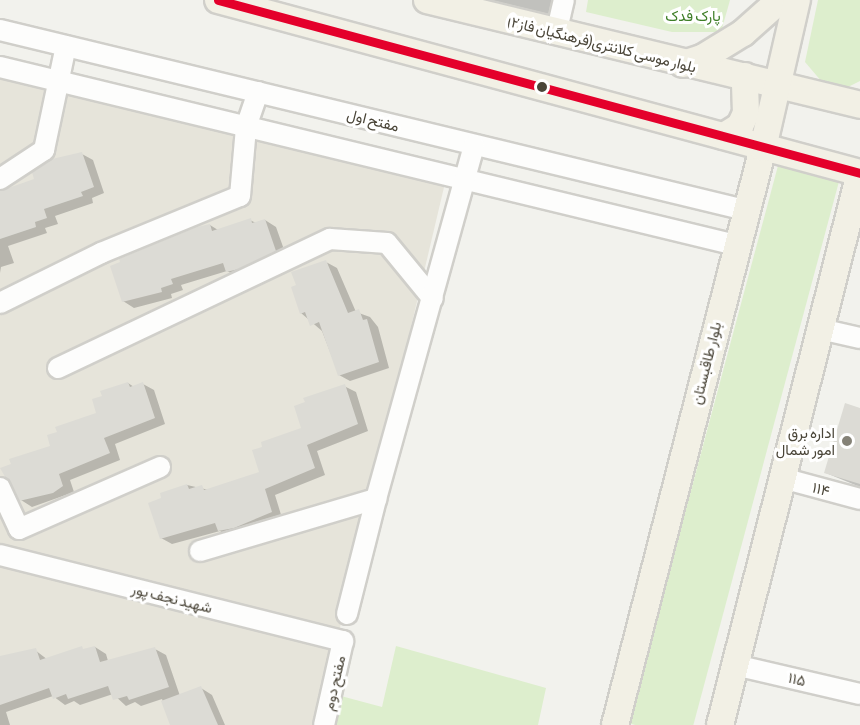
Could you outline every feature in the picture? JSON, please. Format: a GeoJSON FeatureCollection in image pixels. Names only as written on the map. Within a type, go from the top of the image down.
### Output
{"type":"FeatureCollection","features":[{"type":"Feature","properties":{"kind":"main road"},"geometry":{"type":"LineString","coordinates":[[218,0],[860,173],[720,725]]}},
{"type":"Feature","properties":{"kind":"main road","name":"بلوار موسی کلانتری(فرهنگیان فاز۲)"},"geometry":{"type":"LineString","coordinates":[[427,0],[556,34],[745,76],[860,105]]}},
{"type":"Feature","properties":{"kind":"main road"},"geometry":{"type":"LineString","coordinates":[[683,64],[702,58],[743,33],[780,0]]}},
{"type":"Feature","properties":{"kind":"main road","name":"بلوار طاقبستان"},"geometry":{"type":"LineString","coordinates":[[615,725],[736,245],[763,148],[797,0]]}},
{"type":"Feature","properties":{"kind":"main road"},"geometry":{"type":"LineString","coordinates":[[724,136],[740,126],[746,112],[745,76]]}},
{"type":"Feature","properties":{"kind":"street"},"geometry":{"type":"LineString","coordinates":[[556,34],[564,0]]}},
{"type":"Feature","properties":{"kind":"street","name":"مفتح اول"},"geometry":{"type":"LineString","coordinates":[[0,30],[745,210]]}},
{"type":"Feature","properties":{"kind":"street"},"geometry":{"type":"LineString","coordinates":[[0,179],[44,150],[66,46]]}},
{"type":"Feature","properties":{"kind":"street"},"geometry":{"type":"LineString","coordinates":[[0,68],[736,245]]}},
{"type":"Feature","properties":{"kind":"street"},"geometry":{"type":"LineString","coordinates":[[0,303],[101,253],[240,196],[246,127],[258,92]]}},
{"type":"Feature","properties":{"kind":"street"},"geometry":{"type":"LineString","coordinates":[[347,614],[376,499],[434,299],[474,145]]}},
{"type":"Feature","properties":{"kind":"street"},"geometry":{"type":"LineString","coordinates":[[58,368],[330,239],[387,243],[434,299]]}},
{"type":"Feature","properties":{"kind":"street"},"geometry":{"type":"LineString","coordinates":[[820,328],[860,339]]}},
{"type":"Feature","properties":{"kind":"street"},"geometry":{"type":"LineString","coordinates":[[0,488],[19,529],[160,467]]}},
{"type":"Feature","properties":{"kind":"street","name":"۱۱۴"},"geometry":{"type":"LineString","coordinates":[[782,478],[860,499]]}},
{"type":"Feature","properties":{"kind":"street"},"geometry":{"type":"LineString","coordinates":[[200,551],[376,499]]}},
{"type":"Feature","properties":{"kind":"street","name":"شهید نجف پور"},"geometry":{"type":"LineString","coordinates":[[0,555],[343,641]]}},
{"type":"Feature","properties":{"kind":"street","name":"مفتح دوم"},"geometry":{"type":"LineString","coordinates":[[324,725],[343,641]]}},
{"type":"Feature","properties":{"kind":"street","name":"۱۱۵"},"geometry":{"type":"LineString","coordinates":[[735,665],[860,694]]}},
{"type":"Feature","properties":{"kind":"shaded area"},"geometry":{"type":"Polygon","coordinates":[[[0,79],[445,183],[317,725],[0,725],[0,79]]]}},
{"type":"Feature","properties":{"kind":"green space","name":"پارک فدک"},"geometry":{"type":"Polygon","coordinates":[[[588,0],[730,0],[721,32],[672,32],[586,12],[588,0]]]}},
{"type":"Feature","properties":{"kind":"green space"},"geometry":{"type":"Polygon","coordinates":[[[818,0],[860,0],[860,81],[850,86],[837,87],[822,82],[805,62],[818,0]]]}},
{"type":"Feature","properties":{"kind":"green space"},"geometry":{"type":"Polygon","coordinates":[[[779,162],[840,178],[693,725],[629,723],[779,162]]]}},
{"type":"Feature","properties":{"kind":"green space"},"geometry":{"type":"Polygon","coordinates":[[[396,646],[546,688],[538,725],[334,725],[341,696],[382,707],[396,646]]]}},
{"type":"Feature","properties":{"kind":"building"},"geometry":{"type":"Polygon","coordinates":[[[82,152],[94,187],[81,192],[83,196],[44,209],[47,218],[35,222],[36,227],[0,239],[0,191],[34,179],[32,172],[52,159],[82,152]]]}},
{"type":"Feature","properties":{"kind":"building"},"geometry":{"type":"Polygon","coordinates":[[[251,218],[252,223],[265,219],[276,251],[239,269],[226,272],[223,263],[171,279],[173,284],[161,288],[162,292],[122,302],[110,266],[120,262],[119,259],[197,227],[210,224],[212,231],[251,218]]]}},
{"type":"Feature","properties":{"kind":"building"},"geometry":{"type":"Polygon","coordinates":[[[326,260],[348,313],[359,309],[363,320],[367,319],[379,362],[338,376],[319,322],[310,326],[305,312],[300,314],[291,287],[296,285],[291,272],[326,260]]]}},
{"type":"Feature","properties":{"kind":"building"},"geometry":{"type":"Polygon","coordinates":[[[128,382],[130,387],[143,382],[155,418],[104,438],[110,453],[59,474],[63,486],[53,493],[19,501],[0,468],[11,464],[9,459],[50,446],[47,435],[57,432],[55,427],[96,413],[92,399],[102,396],[100,391],[128,382]]]}},
{"type":"Feature","properties":{"kind":"building"},"geometry":{"type":"Polygon","coordinates":[[[345,384],[358,424],[307,445],[315,468],[265,489],[272,512],[234,528],[218,531],[215,523],[160,539],[148,503],[161,498],[160,493],[187,484],[189,489],[202,485],[204,490],[259,472],[252,450],[262,447],[261,442],[301,428],[294,406],[305,402],[303,398],[345,384]]]}},
{"type":"Feature","properties":{"kind":"building","name":"اداره برق امور شمال"},"geometry":{"type":"Polygon","coordinates":[[[845,403],[860,408],[860,484],[824,473],[845,403]]]}},
{"type":"Feature","properties":{"kind":"building"},"geometry":{"type":"Polygon","coordinates":[[[82,646],[83,649],[95,646],[100,662],[155,647],[169,687],[129,700],[127,696],[113,700],[108,686],[68,699],[66,694],[53,699],[49,688],[0,705],[0,656],[36,648],[40,660],[82,646]]]}},
{"type":"Feature","properties":{"kind":"building"},"geometry":{"type":"Polygon","coordinates":[[[201,686],[218,725],[170,725],[161,701],[201,686]]]}},
{"type":"Feature","properties":{"kind":"transit line"},"geometry":{"type":"LineString","coordinates":[[218,0],[860,173]]}},
{"type":"Feature","properties":{"kind":"place","name":"اداره برق امور شمال"},"geometry":{"type":"Point","coordinates":[847,441]}}]}
